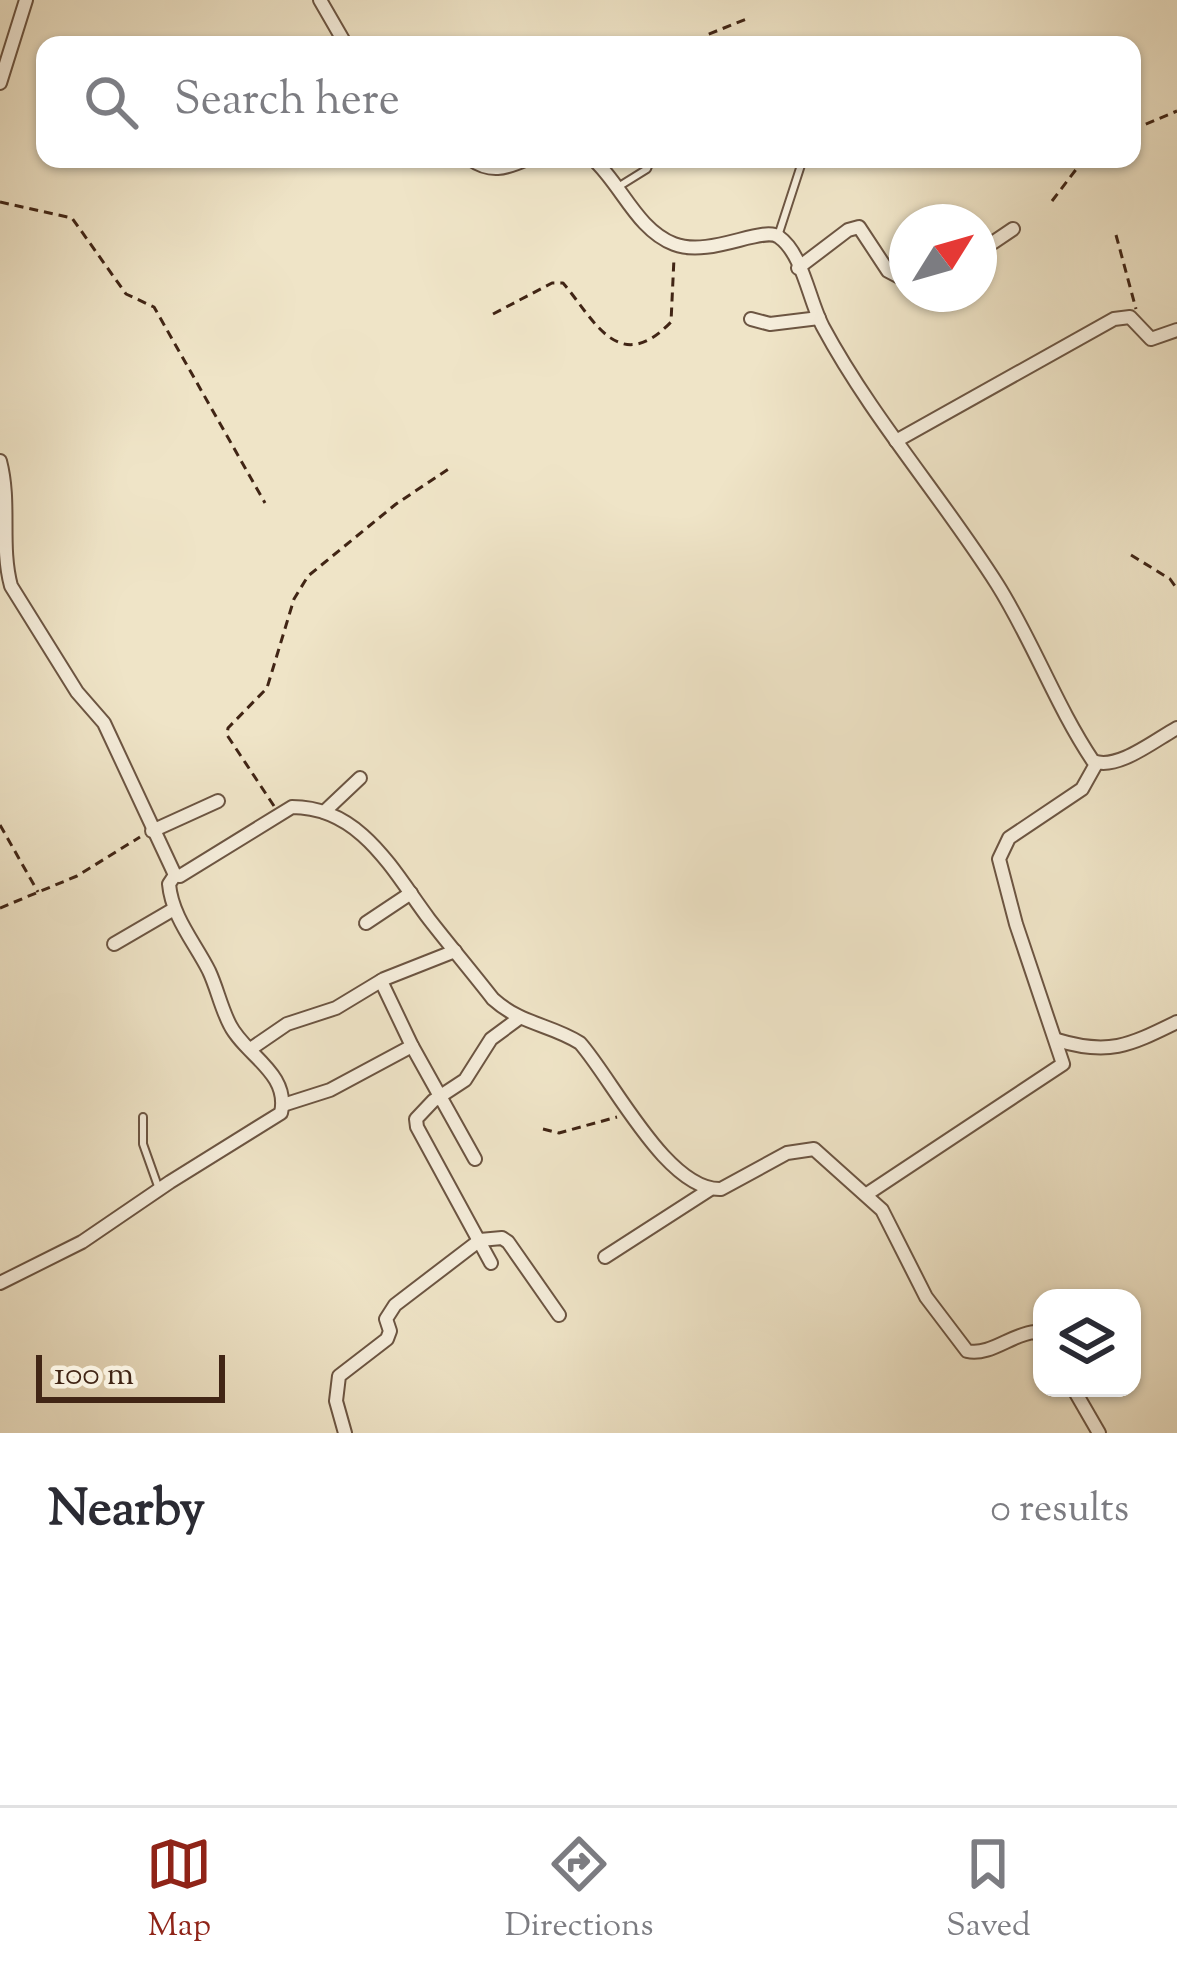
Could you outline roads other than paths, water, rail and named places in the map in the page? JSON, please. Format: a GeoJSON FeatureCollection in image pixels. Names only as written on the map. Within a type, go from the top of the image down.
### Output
{"type":"FeatureCollection","features":[{"type":"Feature","properties":{"kind":"street"},"geometry":{"type":"LineString","coordinates":[[0,83],[26,0]]}},
{"type":"Feature","properties":{"kind":"street"},"geometry":{"type":"LineString","coordinates":[[320,0],[341,36]]}},
{"type":"Feature","properties":{"kind":"street"},"geometry":{"type":"LineString","coordinates":[[601,168],[649,228],[672,244],[699,249],[728,246],[766,233],[778,236],[798,268],[819,319],[896,441],[995,582],[1096,764]]}},
{"type":"Feature","properties":{"kind":"street"},"geometry":{"type":"LineString","coordinates":[[798,268],[859,226],[889,272]]}},
{"type":"Feature","properties":{"kind":"street"},"geometry":{"type":"LineString","coordinates":[[997,240],[1013,229]]}},
{"type":"Feature","properties":{"kind":"street"},"geometry":{"type":"LineString","coordinates":[[896,441],[1114,319],[1130,317],[1151,339],[1177,330]]}},
{"type":"Feature","properties":{"kind":"street"},"geometry":{"type":"LineString","coordinates":[[751,319],[770,324],[819,319]]}},
{"type":"Feature","properties":{"kind":"street"},"geometry":{"type":"LineString","coordinates":[[0,461],[6,483],[5,566],[11,586],[77,692],[104,723],[175,875]]}},
{"type":"Feature","properties":{"kind":"street"},"geometry":{"type":"LineString","coordinates":[[1096,764],[1114,761],[1177,728]]}},
{"type":"Feature","properties":{"kind":"street"},"geometry":{"type":"LineString","coordinates":[[867,1194],[1058,1070],[1063,1056],[1016,924],[999,859],[1009,838],[1082,789],[1096,764]]}},
{"type":"Feature","properties":{"kind":"street"},"geometry":{"type":"LineString","coordinates":[[324,812],[360,778]]}},
{"type":"Feature","properties":{"kind":"street"},"geometry":{"type":"LineString","coordinates":[[152,831],[218,801]]}},
{"type":"Feature","properties":{"kind":"street"},"geometry":{"type":"LineString","coordinates":[[0,1283],[82,1242],[281,1113],[274,1079],[229,1025],[207,968],[174,909],[169,884],[175,875],[292,806],[324,812],[368,838],[493,999],[518,1019],[580,1043],[658,1150],[710,1190]]}},
{"type":"Feature","properties":{"kind":"street"},"geometry":{"type":"LineString","coordinates":[[365,922],[411,893]]}},
{"type":"Feature","properties":{"kind":"street"},"geometry":{"type":"LineString","coordinates":[[114,944],[174,909]]}},
{"type":"Feature","properties":{"kind":"street"},"geometry":{"type":"LineString","coordinates":[[252,1048],[272,1031],[335,1008],[381,981],[455,951]]}},
{"type":"Feature","properties":{"kind":"street"},"geometry":{"type":"LineString","coordinates":[[381,981],[475,1159]]}},
{"type":"Feature","properties":{"kind":"street"},"geometry":{"type":"LineString","coordinates":[[491,1263],[417,1127],[421,1111],[476,1068],[491,1039],[518,1019]]}},
{"type":"Feature","properties":{"kind":"street"},"geometry":{"type":"LineString","coordinates":[[1057,1040],[1102,1050],[1130,1044],[1177,1022]]}},
{"type":"Feature","properties":{"kind":"street"},"geometry":{"type":"LineString","coordinates":[[283,1106],[330,1090],[412,1046]]}},
{"type":"Feature","properties":{"kind":"street"},"geometry":{"type":"LineString","coordinates":[[604,1257],[710,1190],[730,1186],[802,1148],[824,1156],[848,1183],[867,1194],[899,1238],[926,1297],[967,1351],[982,1352],[1033,1332]]}},
{"type":"Feature","properties":{"kind":"street"},"geometry":{"type":"LineString","coordinates":[[345,1433],[336,1401],[339,1376],[387,1339],[386,1319],[395,1305],[480,1240],[508,1242],[559,1315]]}},
{"type":"Feature","properties":{"kind":"street"},"geometry":{"type":"LineString","coordinates":[[1078,1397],[1099,1433]]}},
{"type":"Feature","properties":{"kind":"lane"},"geometry":{"type":"LineString","coordinates":[[618,187],[647,168]]}},
{"type":"Feature","properties":{"kind":"lane"},"geometry":{"type":"LineString","coordinates":[[778,236],[801,168]]}},
{"type":"Feature","properties":{"kind":"lane"},"geometry":{"type":"LineString","coordinates":[[143,1117],[143,1144],[159,1189]]}}]}
